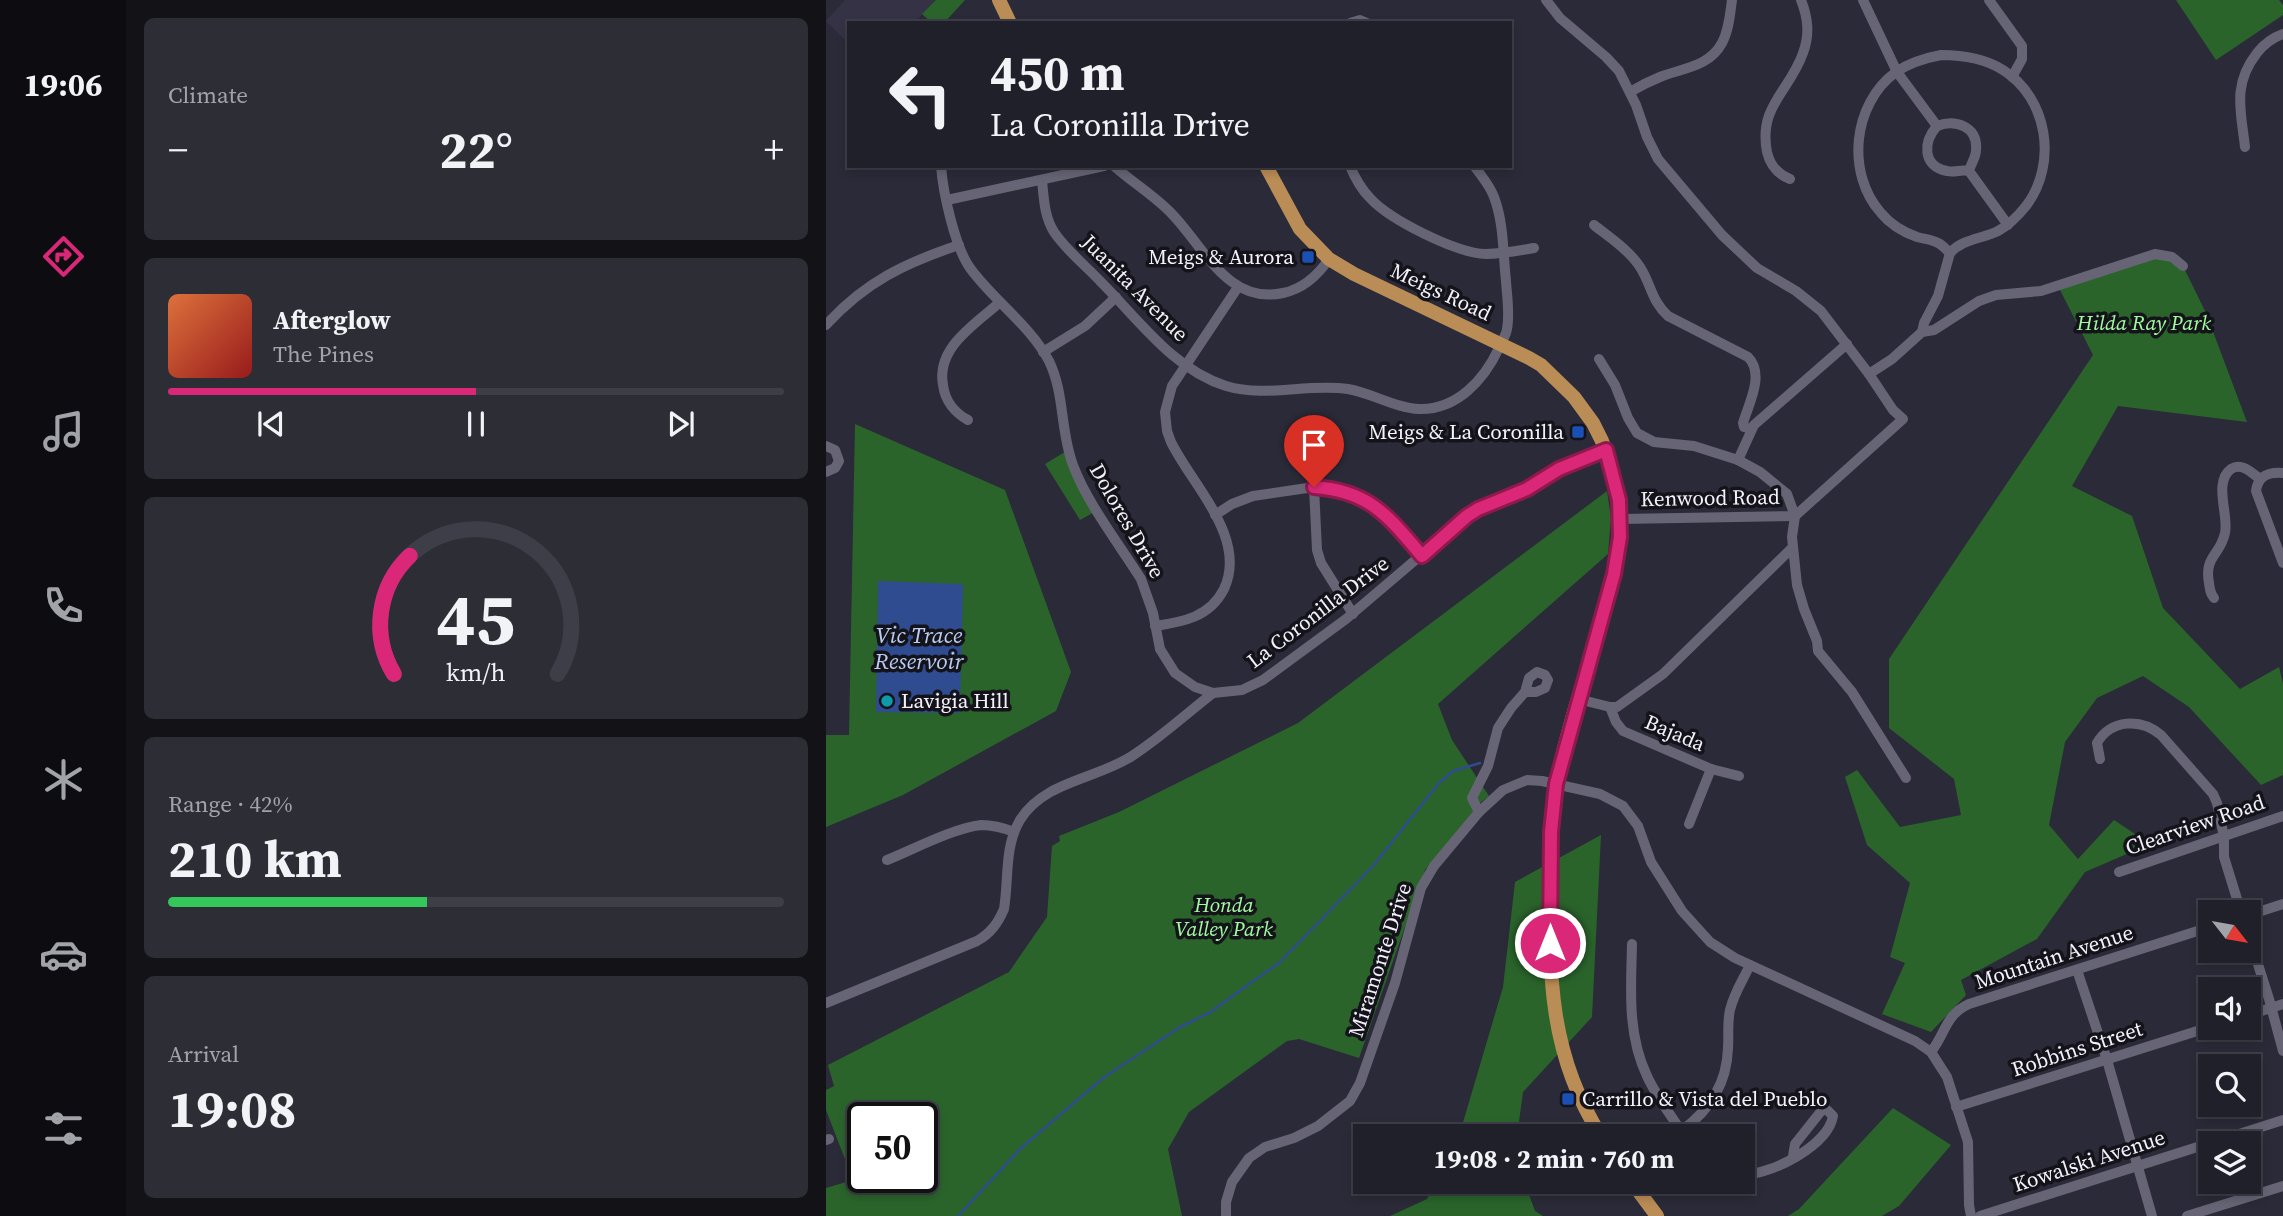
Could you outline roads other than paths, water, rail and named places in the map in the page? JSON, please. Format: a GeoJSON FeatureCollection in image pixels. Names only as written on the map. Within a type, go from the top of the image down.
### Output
{"type":"FeatureCollection","features":[{"type":"Feature","properties":{"kind":"main road"},"geometry":{"type":"LineString","coordinates":[[999,0],[1009,21]]}},
{"type":"Feature","properties":{"kind":"main road","name":"Meigs Road"},"geometry":{"type":"LineString","coordinates":[[1267,168],[1300,229],[1329,259],[1354,274],[1501,343],[1541,365],[1565,388],[1593,423],[1606,450],[1617,490],[1621,519],[1619,546],[1614,574],[1556,784],[1551,832],[1551,992],[1565,1057],[1594,1124]]}},
{"type":"Feature","properties":{"kind":"main road"},"geometry":{"type":"LineString","coordinates":[[1641,1194],[1657,1216]]}},
{"type":"Feature","properties":{"kind":"street"},"geometry":{"type":"LineString","coordinates":[[1546,0],[1573,30],[1614,65],[1630,92],[1658,159],[1722,235],[1757,268],[1814,305],[1869,374],[1902,351],[1923,332],[1934,330],[1966,308],[1987,298],[2041,291],[2151,255],[2168,255],[2183,266]]}},
{"type":"Feature","properties":{"kind":"street"},"geometry":{"type":"LineString","coordinates":[[1630,92],[1661,76],[1690,68],[1709,58],[1726,34],[1732,0]]}},
{"type":"Feature","properties":{"kind":"street"},"geometry":{"type":"LineString","coordinates":[[1790,179],[1774,169],[1768,157],[1765,137],[1770,110],[1797,66],[1805,45],[1808,27],[1801,0]]}},
{"type":"Feature","properties":{"kind":"street"},"geometry":{"type":"LineString","coordinates":[[1864,0],[1897,72],[1937,126]]}},
{"type":"Feature","properties":{"kind":"street"},"geometry":{"type":"LineString","coordinates":[[1989,0],[2022,46],[2023,54],[2012,77]]}},
{"type":"Feature","properties":{"kind":"street"},"geometry":{"type":"LineString","coordinates":[[2245,147],[2240,115],[2243,78],[2261,48],[2283,34]]}},
{"type":"Feature","properties":{"kind":"street"},"geometry":{"type":"LineString","coordinates":[[1923,332],[1924,323],[1941,289],[1950,253],[1955,247],[1998,231],[2026,206],[2041,175],[2045,150],[2038,113],[2026,91],[2012,77],[1989,63],[1956,55],[1926,58],[1897,72],[1882,85],[1863,119],[1858,147],[1858,161],[1864,185],[1872,203],[1887,220],[1906,232],[1939,243],[1950,253]]}},
{"type":"Feature","properties":{"kind":"street"},"geometry":{"type":"LineString","coordinates":[[1956,123],[1972,133],[1976,141],[1976,153],[1969,171],[1944,171],[1931,162],[1927,143],[1937,126],[1956,123]]}},
{"type":"Feature","properties":{"kind":"street","name":"Dolores Drive"},"geometry":{"type":"LineString","coordinates":[[941,168],[959,245],[970,268],[1044,352],[1060,390],[1065,435],[1072,464],[1085,490],[1141,579],[1148,595],[1160,649],[1175,673],[1195,687],[1213,693]]}},
{"type":"Feature","properties":{"kind":"street"},"geometry":{"type":"LineString","coordinates":[[947,200],[1096,168]]}},
{"type":"Feature","properties":{"kind":"street"},"geometry":{"type":"LineString","coordinates":[[1117,168],[1159,201],[1186,228],[1215,268],[1238,287],[1254,294],[1288,292],[1312,278],[1329,259]]}},
{"type":"Feature","properties":{"kind":"street"},"geometry":{"type":"LineString","coordinates":[[1351,168],[1370,199],[1390,215],[1457,248],[1484,254],[1534,248]]}},
{"type":"Feature","properties":{"kind":"street","name":"Juanita Avenue"},"geometry":{"type":"LineString","coordinates":[[1042,181],[1046,212],[1053,231],[1170,353],[1211,380],[1244,390],[1278,391],[1328,387],[1367,394],[1410,408],[1430,408],[1449,403],[1466,394],[1488,369],[1507,330],[1508,309],[1500,220],[1494,196],[1475,168]]}},
{"type":"Feature","properties":{"kind":"street"},"geometry":{"type":"LineString","coordinates":[[1969,171],[2007,225]]}},
{"type":"Feature","properties":{"kind":"street"},"geometry":{"type":"LineString","coordinates":[[1594,225],[1638,264],[1652,297],[1668,316],[1748,357],[1754,363],[1757,376],[1743,423],[1744,427],[1751,429]]}},
{"type":"Feature","properties":{"kind":"street"},"geometry":{"type":"LineString","coordinates":[[826,325],[855,296],[882,277],[924,257],[959,245]]}},
{"type":"Feature","properties":{"kind":"street"},"geometry":{"type":"LineString","coordinates":[[1155,626],[1198,616],[1211,607],[1227,581],[1231,560],[1228,543],[1215,515],[1174,449],[1167,431],[1166,403],[1172,386],[1238,287]]}},
{"type":"Feature","properties":{"kind":"street"},"geometry":{"type":"LineString","coordinates":[[1044,352],[1085,326],[1116,297]]}},
{"type":"Feature","properties":{"kind":"street"},"geometry":{"type":"LineString","coordinates":[[968,421],[953,408],[944,392],[944,361],[955,342],[1000,302]]}},
{"type":"Feature","properties":{"kind":"street"},"geometry":{"type":"LineString","coordinates":[[1738,460],[1751,429],[1847,345]]}},
{"type":"Feature","properties":{"kind":"street"},"geometry":{"type":"LineString","coordinates":[[1599,359],[1615,385],[1637,433],[1654,442],[1694,446],[1738,460],[1760,472],[1787,494],[1795,516],[1792,537],[1797,585],[1817,640],[1818,651],[1852,692],[1906,778]]}},
{"type":"Feature","properties":{"kind":"street","name":"Kenwood Road"},"geometry":{"type":"LineString","coordinates":[[1621,519],[1795,516],[1903,419],[1893,411],[1869,374]]}},
{"type":"Feature","properties":{"kind":"street"},"geometry":{"type":"LineString","coordinates":[[826,446],[835,450],[839,457],[835,468],[826,472]]}},
{"type":"Feature","properties":{"kind":"street","name":"La Coronilla Drive"},"geometry":{"type":"LineString","coordinates":[[826,1003],[977,941],[989,933],[1004,909],[1008,858],[1014,832],[1027,810],[1041,799],[1055,790],[1132,757],[1213,693],[1242,690],[1263,680],[1353,614],[1478,509],[1527,489],[1559,469],[1606,450]]}},
{"type":"Feature","properties":{"kind":"street"},"geometry":{"type":"LineString","coordinates":[[2214,598],[2210,594],[2207,569],[2225,532],[2222,494],[2225,477],[2232,468],[2239,467],[2247,469],[2260,479]]}},
{"type":"Feature","properties":{"kind":"street"},"geometry":{"type":"LineString","coordinates":[[2283,473],[2272,472],[2260,479],[2256,486],[2257,496],[2283,564]]}},
{"type":"Feature","properties":{"kind":"street"},"geometry":{"type":"LineString","coordinates":[[1215,515],[1244,499],[1314,487],[1352,493],[1371,503],[1422,556]]}},
{"type":"Feature","properties":{"kind":"street"},"geometry":{"type":"LineString","coordinates":[[1314,487],[1317,550],[1321,563],[1353,614]]}},
{"type":"Feature","properties":{"kind":"street"},"geometry":{"type":"LineString","coordinates":[[1578,699],[1610,708],[1617,707],[1663,674],[1793,547]]}},
{"type":"Feature","properties":{"kind":"street"},"geometry":{"type":"LineString","coordinates":[[1479,812],[1472,798],[1488,766],[1498,728],[1525,692]]}},
{"type":"Feature","properties":{"kind":"street","name":"Bajada"},"geometry":{"type":"LineString","coordinates":[[1610,708],[1623,731],[1711,769],[1739,776]]}},
{"type":"Feature","properties":{"kind":"street"},"geometry":{"type":"LineString","coordinates":[[2100,759],[2097,743],[2109,729],[2130,722],[2151,727],[2161,734],[2213,794],[2224,836],[2224,857],[2237,900]]}},
{"type":"Feature","properties":{"kind":"street"},"geometry":{"type":"LineString","coordinates":[[1689,824],[1711,769]]}},
{"type":"Feature","properties":{"kind":"street","name":"Miramonte Drive"},"geometry":{"type":"LineString","coordinates":[[1226,1216],[1231,1182],[1249,1158],[1265,1147],[1294,1138],[1318,1126],[1350,1101],[1360,1083],[1395,983],[1422,888],[1434,866],[1479,812],[1497,794],[1513,785],[1536,780],[1613,799],[1623,806],[1638,826],[1651,862],[1686,917],[1710,942],[1750,965],[1915,1041],[1931,1052]]}},
{"type":"Feature","properties":{"kind":"street","name":"Clearview Road"},"geometry":{"type":"LineString","coordinates":[[2119,872],[2283,816]]}},
{"type":"Feature","properties":{"kind":"street"},"geometry":{"type":"LineString","coordinates":[[887,860],[979,825],[1014,832]]}},
{"type":"Feature","properties":{"kind":"street"},"geometry":{"type":"LineString","coordinates":[[2261,911],[2283,904]]}},
{"type":"Feature","properties":{"kind":"street","name":"Mountain Avenue"},"geometry":{"type":"LineString","coordinates":[[1931,1052],[1949,1020],[1961,1008],[2198,931]]}},
{"type":"Feature","properties":{"kind":"street"},"geometry":{"type":"LineString","coordinates":[[1632,944],[1631,1004],[1636,1046],[1646,1075],[1677,1124]]}},
{"type":"Feature","properties":{"kind":"street"},"geometry":{"type":"LineString","coordinates":[[2257,963],[2283,1051]]}},
{"type":"Feature","properties":{"kind":"street"},"geometry":{"type":"LineString","coordinates":[[1692,1124],[1709,1105],[1722,1079],[1728,1058],[1731,1007],[1735,993],[1750,965]]}},
{"type":"Feature","properties":{"kind":"street"},"geometry":{"type":"LineString","coordinates":[[2077,970],[2107,1060],[2152,1216]]}},
{"type":"Feature","properties":{"kind":"street"},"geometry":{"type":"LineString","coordinates":[[2261,1011],[2283,1004]]}},
{"type":"Feature","properties":{"kind":"street","name":"Robbins Street"},"geometry":{"type":"LineString","coordinates":[[1956,1107],[2198,1031]]}},
{"type":"Feature","properties":{"kind":"street"},"geometry":{"type":"LineString","coordinates":[[1931,1052],[1947,1077],[1969,1151],[1971,1216]]}},
{"type":"Feature","properties":{"kind":"street","name":"Kowalski Avenue"},"geometry":{"type":"LineString","coordinates":[[2249,1131],[2283,1120]]}},
{"type":"Feature","properties":{"kind":"street","name":"Kowalski Avenue"},"geometry":{"type":"LineString","coordinates":[[1980,1216],[2198,1147]]}},
{"type":"Feature","properties":{"kind":"street"},"geometry":{"type":"LineString","coordinates":[[1755,1173],[1773,1169],[1793,1156]]}},
{"type":"Feature","properties":{"kind":"street"},"geometry":{"type":"LineString","coordinates":[[2187,1216],[2283,1186]]}},
{"type":"Feature","properties":{"kind":"water","name":"Vic Trace Reservoir"},"geometry":{"type":"Polygon","coordinates":[[[878,581],[963,584],[960,713],[876,712],[878,581]]]}},
{"type":"Feature","properties":{"kind":"waterway"},"geometry":{"type":"LineString","coordinates":[[958,1216],[1020,1149],[1103,1078],[1180,1027],[1209,1013],[1280,962],[1373,866],[1438,784],[1453,771],[1480,763]]}},
{"type":"Feature","properties":{"kind":"place","name":"Meigs & Aurora"},"geometry":{"type":"Point","coordinates":[1308,257]}},
{"type":"Feature","properties":{"kind":"place","name":"Meigs & La Coronilla"},"geometry":{"type":"Point","coordinates":[1578,432]}},
{"type":"Feature","properties":{"kind":"place","name":"Lavigia Hill"},"geometry":{"type":"Point","coordinates":[887,701]}},
{"type":"Feature","properties":{"kind":"place","name":"Carrillo & Vista del Pueblo"},"geometry":{"type":"Point","coordinates":[1568,1099]}},
{"type":"Feature","properties":{"kind":"park label","name":"Hilda Ray Park"},"geometry":{"type":"Point","coordinates":[2144,323]}},
{"type":"Feature","properties":{"kind":"park label","name":"Honda Valley Park"},"geometry":{"type":"Point","coordinates":[1224,917]}}]}
